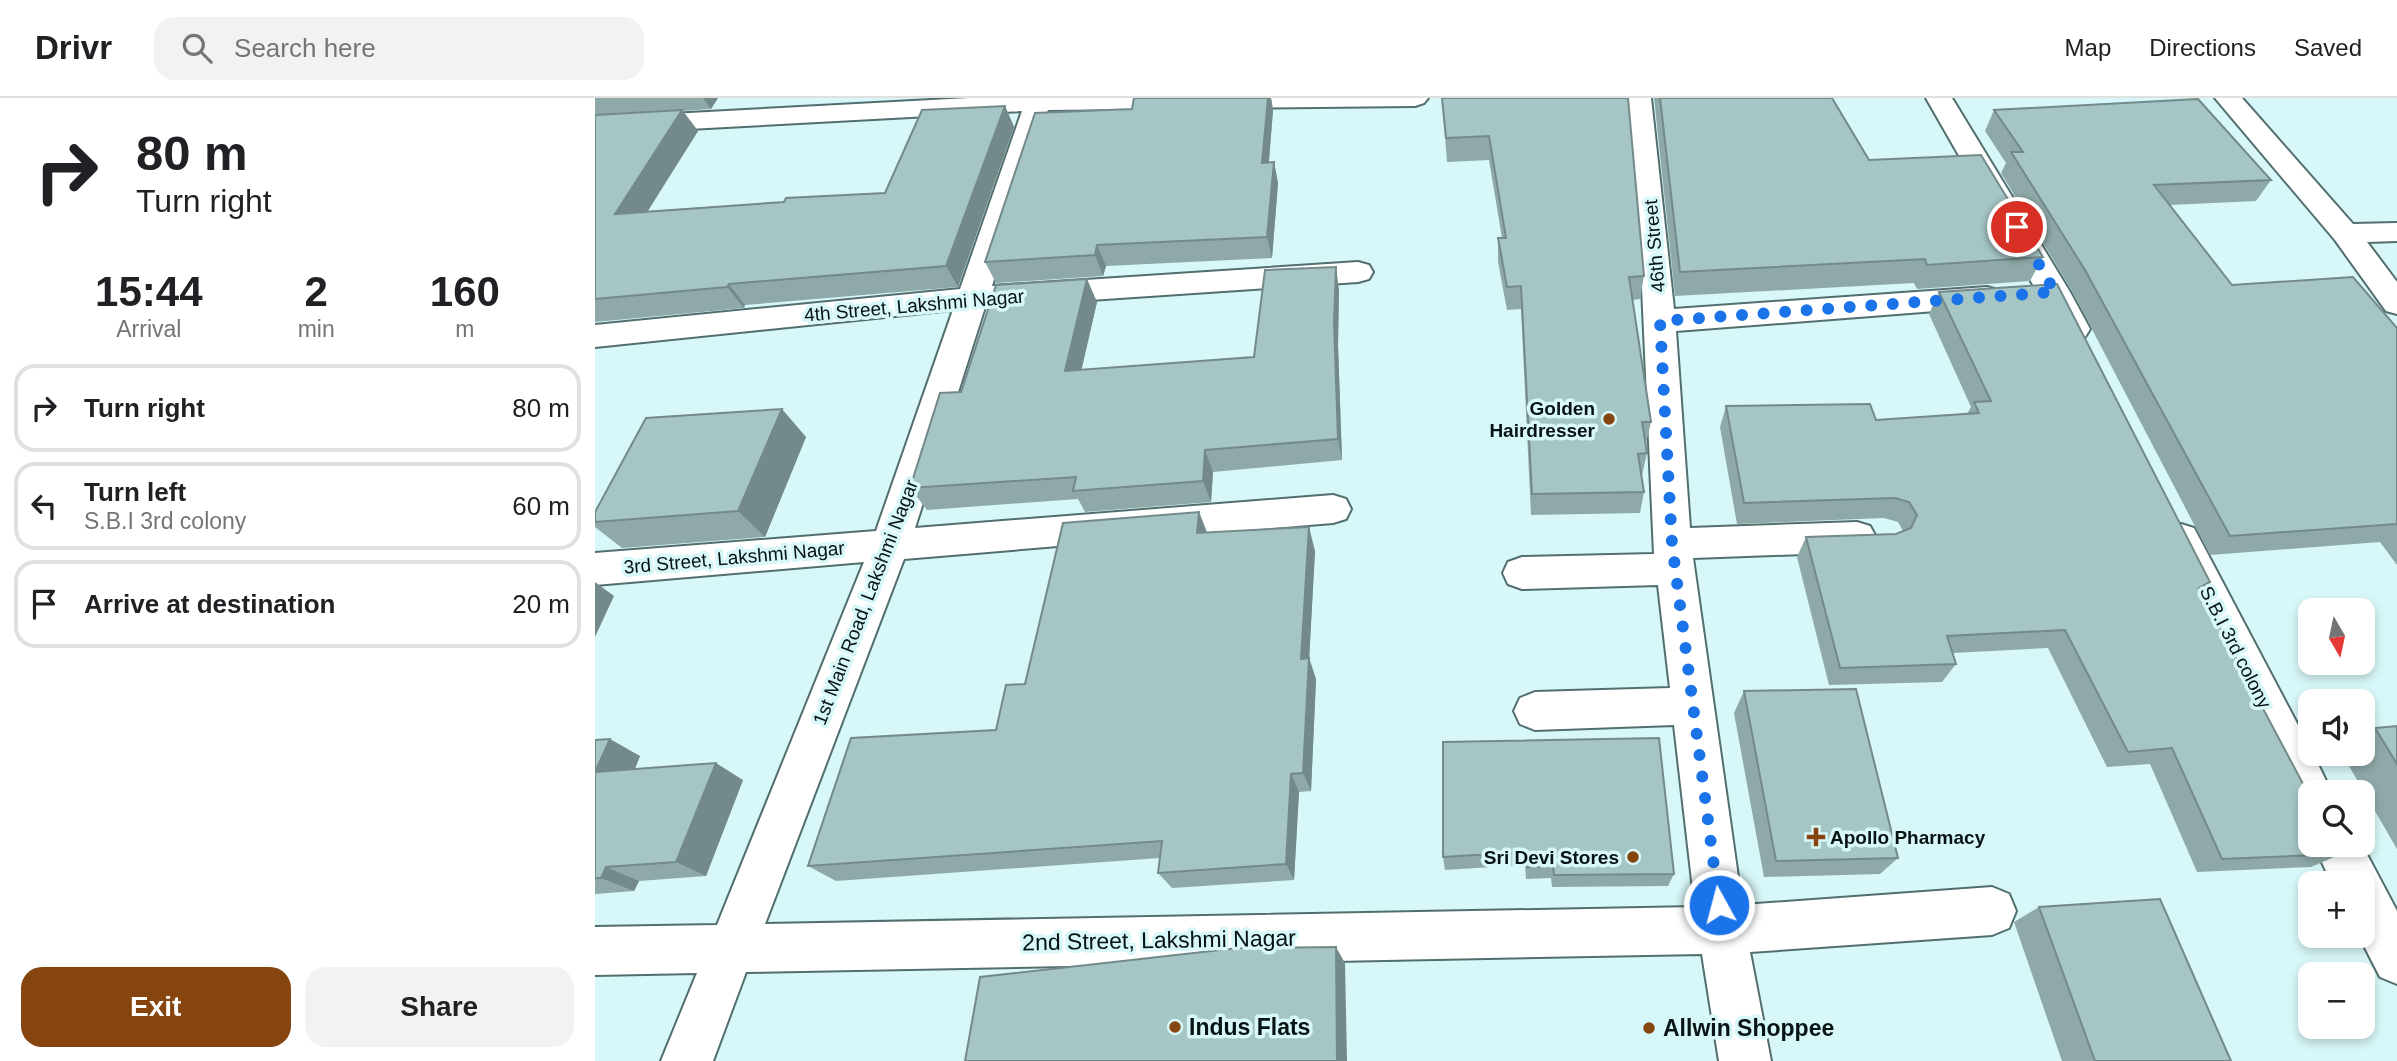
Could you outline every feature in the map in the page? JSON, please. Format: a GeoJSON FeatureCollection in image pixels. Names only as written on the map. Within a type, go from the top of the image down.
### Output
{"type":"FeatureCollection","features":[{"type":"Feature","properties":{"kind":"street"},"geometry":{"type":"LineString","coordinates":[[595,126],[1039,100],[1415,98]]}},
{"type":"Feature","properties":{"kind":"street","name":"46th Street"},"geometry":{"type":"LineString","coordinates":[[1638,98],[1660,321],[1674,557],[1722,930],[1745,1061]]}},
{"type":"Feature","properties":{"kind":"street"},"geometry":{"type":"LineString","coordinates":[[1939,98],[2033,294],[2087,354]]}},
{"type":"Feature","properties":{"kind":"street"},"geometry":{"type":"LineString","coordinates":[[2228,98],[2345,233],[2397,304]]}},
{"type":"Feature","properties":{"kind":"street","name":"1st Main Road, Lakshmi Nagar"},"geometry":{"type":"LineString","coordinates":[[687,1061],[891,543],[1039,100]]}},
{"type":"Feature","properties":{"kind":"street"},"geometry":{"type":"LineString","coordinates":[[2345,233],[2397,232]]}},
{"type":"Feature","properties":{"kind":"street","name":"4th Street, Lakshmi Nagar"},"geometry":{"type":"LineString","coordinates":[[595,336],[971,298],[1358,272]]}},
{"type":"Feature","properties":{"kind":"street"},"geometry":{"type":"LineString","coordinates":[[1660,321],[2033,294]]}},
{"type":"Feature","properties":{"kind":"street","name":"3rd Street, Lakshmi Nagar"},"geometry":{"type":"LineString","coordinates":[[595,569],[1333,509]]}},
{"type":"Feature","properties":{"kind":"street","name":"S.B.I 3rd colony"},"geometry":{"type":"LineString","coordinates":[[2168,513],[2303,780]]}},
{"type":"Feature","properties":{"kind":"street"},"geometry":{"type":"LineString","coordinates":[[1522,572],[1884,536]]}},
{"type":"Feature","properties":{"kind":"street"},"geometry":{"type":"LineString","coordinates":[[1535,711],[1693,706]]}},
{"type":"Feature","properties":{"kind":"street","name":"2nd Street, Lakshmi Nagar"},"geometry":{"type":"LineString","coordinates":[[595,951],[1722,930],[1992,911]]}},
{"type":"Feature","properties":{"kind":"street"},"geometry":{"type":"LineString","coordinates":[[2375,918],[2397,960]]}},
{"type":"Feature","properties":{"kind":"building"},"geometry":{"type":"Polygon","coordinates":[[[1134,98],[1268,98],[1262,163],[1274,162],[1267,237],[1097,245],[1095,255],[985,262],[1035,113],[1132,109],[1134,98]]]}},
{"type":"Feature","properties":{"kind":"building"},"geometry":{"type":"Polygon","coordinates":[[[1442,98],[1628,98],[1644,276],[1629,277],[1651,422],[1642,422],[1647,453],[1638,454],[1644,492],[1532,494],[1521,286],[1507,287],[1498,238],[1506,238],[1489,136],[1446,138],[1442,98]]]}},
{"type":"Feature","properties":{"kind":"building"},"geometry":{"type":"Polygon","coordinates":[[[1660,98],[1832,98],[1869,160],[1981,155],[2043,257],[1927,265],[1925,259],[1680,272],[1660,98]]]}},
{"type":"Feature","properties":{"kind":"building"},"geometry":{"type":"Polygon","coordinates":[[[2198,99],[2271,180],[2154,185],[2232,285],[2353,277],[2397,328],[2397,524],[2230,536],[2085,270],[2011,152],[2023,152],[1994,110],[2198,99]]]}},
{"type":"Feature","properties":{"kind":"building"},"geometry":{"type":"Polygon","coordinates":[[[1005,106],[946,266],[729,284],[727,287],[595,299],[595,115],[682,110],[615,214],[784,202],[786,198],[885,193],[922,110],[1005,106]]]}},
{"type":"Feature","properties":{"kind":"building"},"geometry":{"type":"Polygon","coordinates":[[[1336,267],[1334,322],[1338,439],[1205,450],[1203,481],[1073,491],[1076,477],[910,488],[940,393],[961,392],[996,285],[1087,279],[1065,371],[1254,357],[1265,270],[1336,267]]]}},
{"type":"Feature","properties":{"kind":"building"},"geometry":{"type":"Polygon","coordinates":[[[2057,284],[2210,582],[2199,588],[2301,780],[2298,780],[2298,856],[2222,859],[2172,748],[2128,752],[2065,630],[1947,636],[1956,664],[1840,668],[1806,537],[1896,534],[1911,528],[1917,515],[1909,502],[1895,498],[1744,503],[1726,406],[1870,404],[1876,420],[1979,413],[1974,402],[1991,401],[1939,292],[2057,284]]]}},
{"type":"Feature","properties":{"kind":"building"},"geometry":{"type":"Polygon","coordinates":[[[782,409],[738,511],[595,522],[595,512],[646,418],[782,409]]]}},
{"type":"Feature","properties":{"kind":"building"},"geometry":{"type":"Polygon","coordinates":[[[1199,512],[1197,533],[1309,527],[1301,659],[1309,658],[1303,773],[1291,774],[1286,864],[1158,873],[1162,841],[808,866],[851,738],[996,730],[1006,685],[1025,684],[1063,523],[1199,512]]]}},
{"type":"Feature","properties":{"kind":"building"},"geometry":{"type":"Polygon","coordinates":[[[1856,689],[1898,858],[1776,861],[1744,691],[1856,689]]]}},
{"type":"Feature","properties":{"kind":"building"},"geometry":{"type":"Polygon","coordinates":[[[2397,726],[2397,764],[2375,728],[2397,726]]]}},
{"type":"Feature","properties":{"kind":"building"},"geometry":{"type":"Polygon","coordinates":[[[1659,738],[1674,874],[1554,875],[1553,866],[1527,867],[1526,852],[1443,857],[1443,742],[1659,738]]]}},
{"type":"Feature","properties":{"kind":"building"},"geometry":{"type":"Polygon","coordinates":[[[610,739],[595,772],[595,740],[610,739]]]}},
{"type":"Feature","properties":{"kind":"building"},"geometry":{"type":"Polygon","coordinates":[[[716,763],[676,862],[606,867],[601,878],[595,878],[595,772],[716,763]]]}},
{"type":"Feature","properties":{"kind":"building"},"geometry":{"type":"Polygon","coordinates":[[[2160,899],[2231,1061],[2095,1061],[2039,907],[2160,899]]]}},
{"type":"Feature","properties":{"kind":"building","name":"Indus Flats"},"geometry":{"type":"Polygon","coordinates":[[[1336,947],[1337,1061],[965,1061],[980,977],[1238,948],[1336,947]]]}},
{"type":"Feature","properties":{"kind":"place","name":"Golden Hairdresser"},"geometry":{"type":"Point","coordinates":[1609,419]}},
{"type":"Feature","properties":{"kind":"place","name":"Apollo Pharmacy"},"geometry":{"type":"Point","coordinates":[1816,837]}},
{"type":"Feature","properties":{"kind":"place","name":"Sri Devi Stores"},"geometry":{"type":"Point","coordinates":[1633,857]}},
{"type":"Feature","properties":{"kind":"place","name":"Indus Flats"},"geometry":{"type":"Point","coordinates":[1175,1027]}},
{"type":"Feature","properties":{"kind":"place","name":"Allwin Shoppee"},"geometry":{"type":"Point","coordinates":[1649,1028]}},
{"type":"Feature","properties":{"kind":"route"},"geometry":{"type":"LineString","coordinates":[[1719,905],[1672,544],[1660,321],[2055,292],[2017,227]]}}]}
